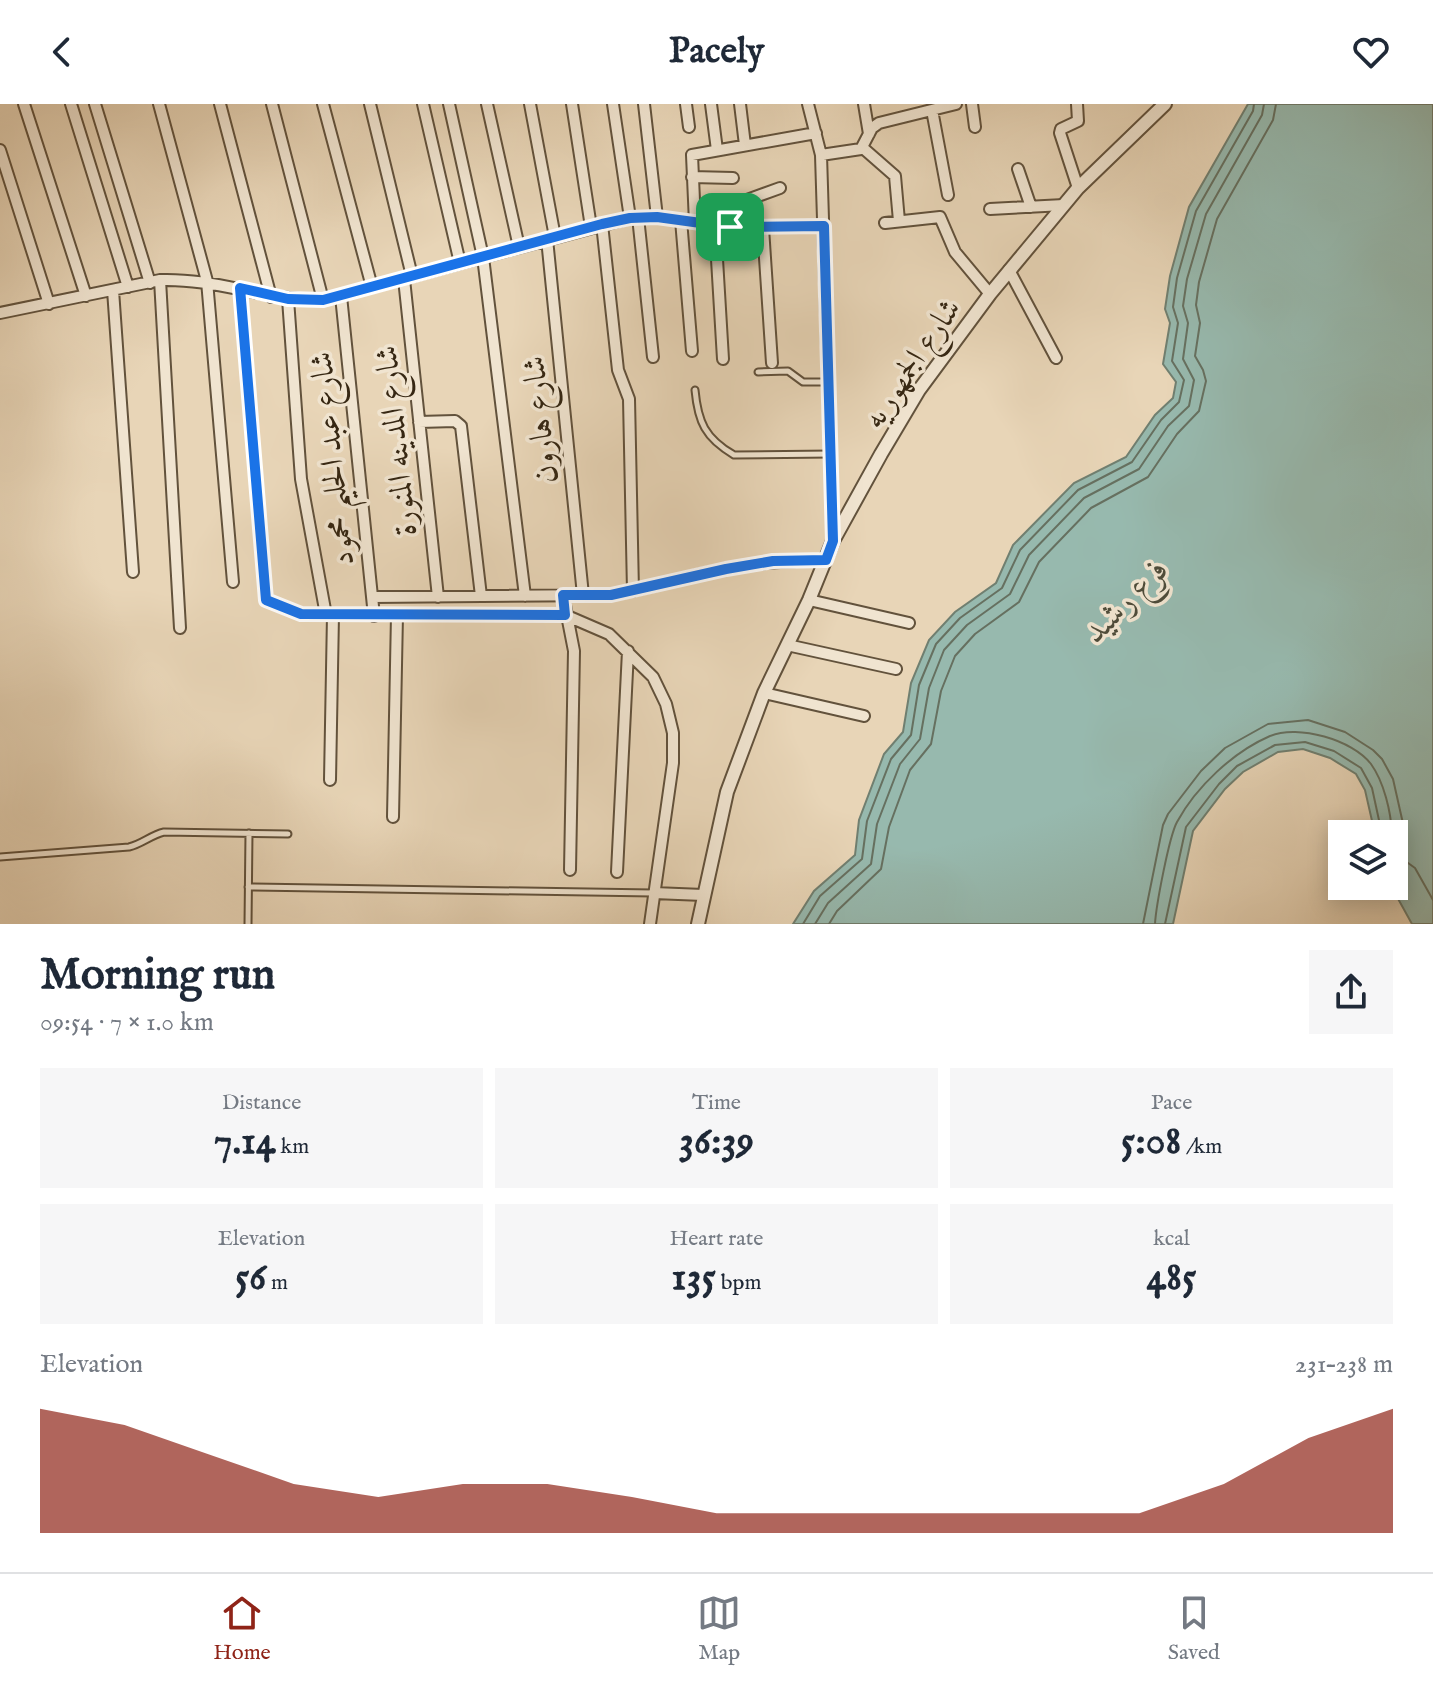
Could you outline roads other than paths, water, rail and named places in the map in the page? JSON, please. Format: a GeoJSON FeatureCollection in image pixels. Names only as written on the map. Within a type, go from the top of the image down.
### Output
{"type":"FeatureCollection","features":[{"type":"Feature","properties":{"kind":"street"},"geometry":{"type":"LineString","coordinates":[[24,104],[86,296]]}},
{"type":"Feature","properties":{"kind":"street"},"geometry":{"type":"LineString","coordinates":[[71,104],[128,287]]}},
{"type":"Feature","properties":{"kind":"street"},"geometry":{"type":"LineString","coordinates":[[95,104],[155,282],[180,628]]}},
{"type":"Feature","properties":{"kind":"street"},"geometry":{"type":"LineString","coordinates":[[159,104],[207,281],[233,582]]}},
{"type":"Feature","properties":{"kind":"street"},"geometry":{"type":"LineString","coordinates":[[220,104],[271,297]]}},
{"type":"Feature","properties":{"kind":"street"},"geometry":{"type":"LineString","coordinates":[[272,104],[323,300]]}},
{"type":"Feature","properties":{"kind":"street"},"geometry":{"type":"LineString","coordinates":[[323,104],[372,287]]}},
{"type":"Feature","properties":{"kind":"street","name":"شارع المدينه المنورة"},"geometry":{"type":"LineString","coordinates":[[370,104],[408,278],[419,422],[438,597]]}},
{"type":"Feature","properties":{"kind":"street"},"geometry":{"type":"LineString","coordinates":[[423,104],[460,263]]}},
{"type":"Feature","properties":{"kind":"street"},"geometry":{"type":"LineString","coordinates":[[449,104],[483,257],[525,596]]}},
{"type":"Feature","properties":{"kind":"street"},"geometry":{"type":"LineString","coordinates":[[487,104],[519,247]]}},
{"type":"Feature","properties":{"kind":"street","name":"شارع هارون"},"geometry":{"type":"LineString","coordinates":[[530,104],[551,238],[583,595]]}},
{"type":"Feature","properties":{"kind":"street"},"geometry":{"type":"LineString","coordinates":[[572,104],[597,225],[618,370],[629,399],[633,591]]}},
{"type":"Feature","properties":{"kind":"street"},"geometry":{"type":"LineString","coordinates":[[613,104],[634,218],[653,357]]}},
{"type":"Feature","properties":{"kind":"street"},"geometry":{"type":"LineString","coordinates":[[644,104],[657,217]]}},
{"type":"Feature","properties":{"kind":"street"},"geometry":{"type":"LineString","coordinates":[[686,104],[689,127]]}},
{"type":"Feature","properties":{"kind":"street"},"geometry":{"type":"LineString","coordinates":[[711,104],[717,150]]}},
{"type":"Feature","properties":{"kind":"street"},"geometry":{"type":"LineString","coordinates":[[740,104],[745,145]]}},
{"type":"Feature","properties":{"kind":"street"},"geometry":{"type":"LineString","coordinates":[[808,104],[821,155],[833,541]]}},
{"type":"Feature","properties":{"kind":"street"},"geometry":{"type":"LineString","coordinates":[[864,104],[869,134]]}},
{"type":"Feature","properties":{"kind":"street"},"geometry":{"type":"LineString","coordinates":[[863,148],[869,134],[879,123],[956,104]]}},
{"type":"Feature","properties":{"kind":"street"},"geometry":{"type":"LineString","coordinates":[[972,104],[975,127]]}},
{"type":"Feature","properties":{"kind":"street"},"geometry":{"type":"LineString","coordinates":[[1077,104],[1078,121],[1061,129],[1060,133],[1078,188]]}},
{"type":"Feature","properties":{"kind":"street","name":"شارع الجمهوريه"},"geometry":{"type":"LineString","coordinates":[[698,924],[727,792],[764,693],[809,600],[833,541],[919,390],[990,294],[1078,188],[1165,104]]}},
{"type":"Feature","properties":{"kind":"street"},"geometry":{"type":"LineString","coordinates":[[932,110],[948,195]]}},
{"type":"Feature","properties":{"kind":"street"},"geometry":{"type":"LineString","coordinates":[[695,223],[692,155],[816,133]]}},
{"type":"Feature","properties":{"kind":"street"},"geometry":{"type":"LineString","coordinates":[[821,155],[863,148]]}},
{"type":"Feature","properties":{"kind":"street"},"geometry":{"type":"LineString","coordinates":[[863,148],[895,176],[899,221]]}},
{"type":"Feature","properties":{"kind":"street"},"geometry":{"type":"LineString","coordinates":[[0,150],[49,304]]}},
{"type":"Feature","properties":{"kind":"street"},"geometry":{"type":"LineString","coordinates":[[1018,169],[1031,207]]}},
{"type":"Feature","properties":{"kind":"street"},"geometry":{"type":"LineString","coordinates":[[692,177],[733,178]]}},
{"type":"Feature","properties":{"kind":"street"},"geometry":{"type":"LineString","coordinates":[[730,227],[733,205],[780,188]]}},
{"type":"Feature","properties":{"kind":"street"},"geometry":{"type":"LineString","coordinates":[[990,209],[1064,205]]}},
{"type":"Feature","properties":{"kind":"street"},"geometry":{"type":"LineString","coordinates":[[1,311],[155,282],[207,281],[271,297],[323,300],[597,225],[634,218],[657,217],[730,227],[824,226]]}},
{"type":"Feature","properties":{"kind":"street"},"geometry":{"type":"LineString","coordinates":[[885,223],[940,217],[955,252],[990,294]]}},
{"type":"Feature","properties":{"kind":"street"},"geometry":{"type":"LineString","coordinates":[[681,220],[692,351]]}},
{"type":"Feature","properties":{"kind":"street"},"geometry":{"type":"LineString","coordinates":[[715,226],[723,359]]}},
{"type":"Feature","properties":{"kind":"street"},"geometry":{"type":"LineString","coordinates":[[763,228],[772,363]]}},
{"type":"Feature","properties":{"kind":"street"},"geometry":{"type":"LineString","coordinates":[[1009,270],[1056,358]]}},
{"type":"Feature","properties":{"kind":"street"},"geometry":{"type":"LineString","coordinates":[[240,288],[264,596],[269,602],[294,612],[329,615],[565,615],[609,634],[653,677],[666,704],[673,733],[673,763],[650,924]]}},
{"type":"Feature","properties":{"kind":"street"},"geometry":{"type":"LineString","coordinates":[[113,290],[133,572]]}},
{"type":"Feature","properties":{"kind":"street","name":"شارع عبد الحليم محمود"},"geometry":{"type":"LineString","coordinates":[[341,296],[374,616]]}},
{"type":"Feature","properties":{"kind":"street"},"geometry":{"type":"LineString","coordinates":[[288,299],[301,479],[329,615],[330,780]]}},
{"type":"Feature","properties":{"kind":"street"},"geometry":{"type":"LineString","coordinates":[[419,422],[455,421],[461,426],[481,596]]}},
{"type":"Feature","properties":{"kind":"street"},"geometry":{"type":"LineString","coordinates":[[372,597],[611,595],[773,561],[826,560]]}},
{"type":"Feature","properties":{"kind":"street"},"geometry":{"type":"LineString","coordinates":[[563,595],[574,651],[570,870]]}},
{"type":"Feature","properties":{"kind":"street"},"geometry":{"type":"LineString","coordinates":[[809,600],[909,623]]}},
{"type":"Feature","properties":{"kind":"street"},"geometry":{"type":"LineString","coordinates":[[393,817],[397,615]]}},
{"type":"Feature","properties":{"kind":"street"},"geometry":{"type":"LineString","coordinates":[[787,645],[896,669]]}},
{"type":"Feature","properties":{"kind":"street"},"geometry":{"type":"LineString","coordinates":[[617,872],[628,651]]}},
{"type":"Feature","properties":{"kind":"street"},"geometry":{"type":"LineString","coordinates":[[764,693],[864,716]]}},
{"type":"Feature","properties":{"kind":"street"},"geometry":{"type":"LineString","coordinates":[[654,893],[703,895]]}},
{"type":"Feature","properties":{"kind":"lane"},"geometry":{"type":"LineString","coordinates":[[758,372],[788,371],[803,382],[828,382]]}},
{"type":"Feature","properties":{"kind":"lane"},"geometry":{"type":"LineString","coordinates":[[695,390],[701,425],[734,455],[831,454]]}},
{"type":"Feature","properties":{"kind":"lane"},"geometry":{"type":"LineString","coordinates":[[0,857],[129,847],[164,832],[288,834]]}},
{"type":"Feature","properties":{"kind":"lane"},"geometry":{"type":"LineString","coordinates":[[248,924],[249,833]]}},
{"type":"Feature","properties":{"kind":"lane"},"geometry":{"type":"LineString","coordinates":[[248,887],[654,893]]}},
{"type":"Feature","properties":{"kind":"water","name":"فرع رشيد"},"geometry":{"type":"Polygon","coordinates":[[[1248,104],[1433,104],[1433,924],[1412,924],[1399,900],[1408,900],[1408,820],[1372,820],[1365,790],[1356,774],[1330,758],[1303,749],[1278,752],[1243,772],[1225,789],[1193,831],[1173,924],[793,924],[814,891],[855,855],[859,820],[884,754],[903,732],[911,683],[929,640],[955,612],[996,583],[1013,545],[1074,483],[1126,457],[1155,415],[1173,398],[1176,382],[1163,364],[1170,323],[1165,309],[1170,276],[1189,207],[1248,104]]]}}]}
